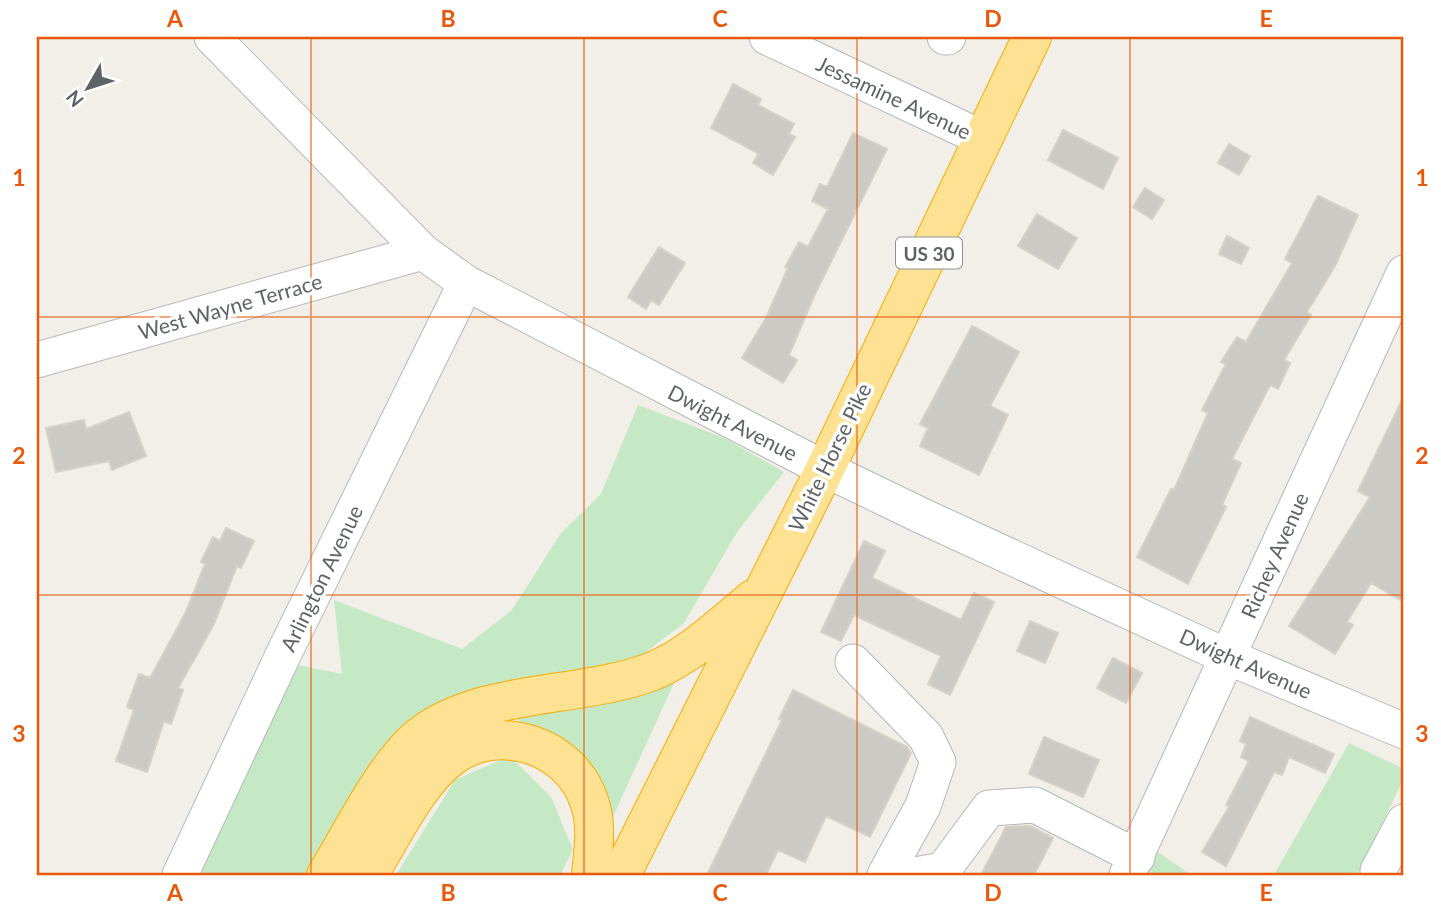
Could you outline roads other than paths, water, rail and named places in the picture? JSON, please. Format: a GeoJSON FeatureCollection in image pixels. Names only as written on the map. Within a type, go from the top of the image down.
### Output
{"type":"FeatureCollection","features":[{"type":"Feature","properties":{"kind":"highway","name":"White Horse Pike"},"geometry":{"type":"LineString","coordinates":[[621,875],[825,469],[1032,37]]}},
{"type":"Feature","properties":{"kind":"highway"},"geometry":{"type":"LineString","coordinates":[[326,875],[393,767],[429,730],[488,706],[652,671],[697,645],[762,591]]}},
{"type":"Feature","properties":{"kind":"highway"},"geometry":{"type":"LineString","coordinates":[[368,875],[434,772],[452,756],[474,745],[504,739],[534,745],[555,756],[579,782],[593,815],[592,875]]}},
{"type":"Feature","properties":{"kind":"street","name":"Dwight Avenue"},"geometry":{"type":"LineString","coordinates":[[212,37],[423,252],[466,283],[825,469],[1228,657],[1404,731]]}},
{"type":"Feature","properties":{"kind":"street","name":"Jessamine Avenue"},"geometry":{"type":"LineString","coordinates":[[766,37],[984,139]]}},
{"type":"Feature","properties":{"kind":"street","name":"West Wayne Terrace"},"geometry":{"type":"LineString","coordinates":[[37,360],[423,252]]}},
{"type":"Feature","properties":{"kind":"street","name":"Richey Avenue"},"geometry":{"type":"LineString","coordinates":[[1132,866],[1404,273]]}},
{"type":"Feature","properties":{"kind":"street","name":"Arlington Avenue"},"geometry":{"type":"LineString","coordinates":[[180,875],[284,653],[466,283]]}},
{"type":"Feature","properties":{"kind":"street"},"geometry":{"type":"LineString","coordinates":[[853,662],[926,737],[938,762],[923,806],[885,875]]}},
{"type":"Feature","properties":{"kind":"street"},"geometry":{"type":"LineString","coordinates":[[915,875],[943,870],[989,808],[1035,805],[1132,866]]}},
{"type":"Feature","properties":{"kind":"street"},"geometry":{"type":"LineString","coordinates":[[1378,871],[1404,822]]}}]}
